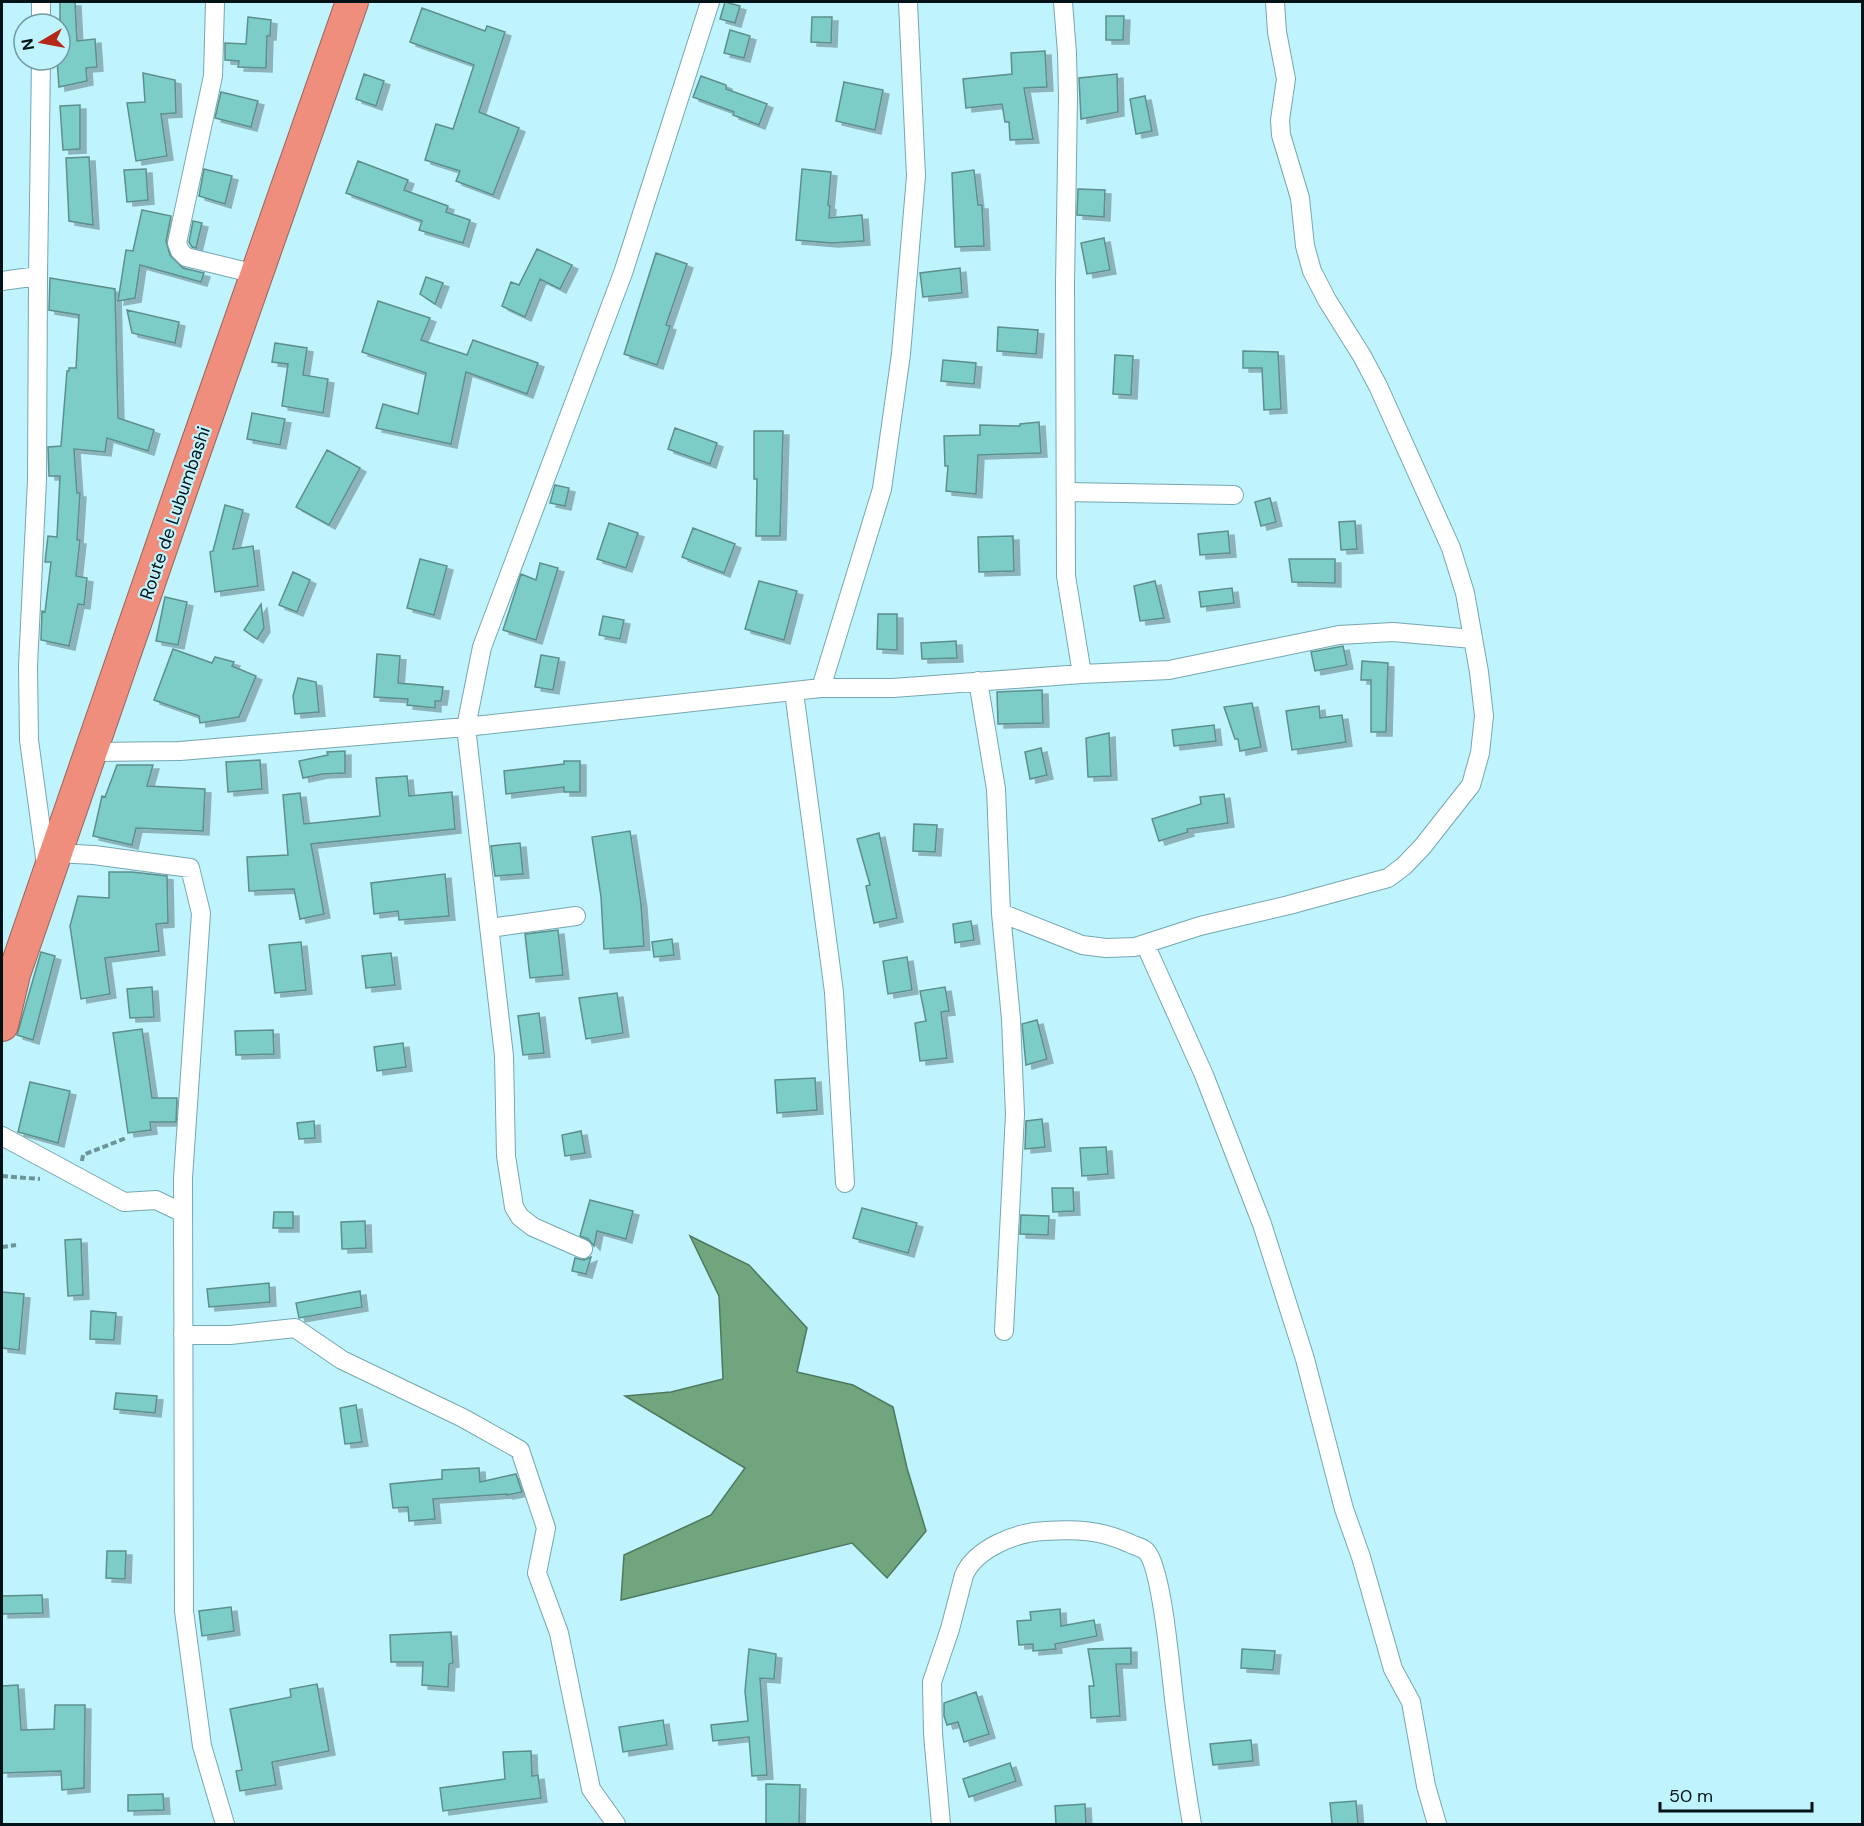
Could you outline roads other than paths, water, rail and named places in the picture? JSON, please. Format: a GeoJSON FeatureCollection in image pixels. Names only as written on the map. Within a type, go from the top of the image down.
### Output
{"type":"FeatureCollection","features":[{"type":"Feature","properties":{"kind":"highway","name":"Route de Lubumbashi"},"geometry":{"type":"LineString","coordinates":[[2,1025],[14,974],[352,2]]}},
{"type":"Feature","properties":{"kind":"street"},"geometry":{"type":"LineString","coordinates":[[215,2],[213,76],[177,243],[180,251],[186,257],[256,274]]}},
{"type":"Feature","properties":{"kind":"street"},"geometry":{"type":"LineString","coordinates":[[583,1249],[533,1227],[520,1217],[514,1207],[506,1156],[506,1082],[466,727],[482,646],[622,273],[710,2]]}},
{"type":"Feature","properties":{"kind":"street"},"geometry":{"type":"LineString","coordinates":[[821,688],[882,489],[901,354],[916,176],[908,2]]}},
{"type":"Feature","properties":{"kind":"street"},"geometry":{"type":"LineString","coordinates":[[1063,2],[1068,117],[1065,284],[1066,576],[1082,674]]}},
{"type":"Feature","properties":{"kind":"street"},"geometry":{"type":"LineString","coordinates":[[1001,913],[1082,945],[1106,948],[1135,947],[1200,926],[1366,885],[1388,878],[1404,866],[1471,785],[1480,753],[1484,716],[1465,593],[1451,548],[1423,483],[1362,356],[1312,271],[1305,246],[1300,198],[1281,135],[1280,120],[1286,79],[1277,32],[1275,2]]}},
{"type":"Feature","properties":{"kind":"street"},"geometry":{"type":"LineString","coordinates":[[41,72],[38,480],[31,579],[29,740],[52,865],[94,855],[190,868],[201,913],[183,1178],[184,1611],[202,1746],[225,1824]]}},
{"type":"Feature","properties":{"kind":"street"},"geometry":{"type":"LineString","coordinates":[[2,281],[38,276]]}},
{"type":"Feature","properties":{"kind":"street"},"geometry":{"type":"LineString","coordinates":[[1066,492],[1234,495]]}},
{"type":"Feature","properties":{"kind":"street"},"geometry":{"type":"LineString","coordinates":[[92,752],[180,751],[466,727],[821,688],[893,688],[1169,670],[1339,635],[1393,632],[1473,639]]}},
{"type":"Feature","properties":{"kind":"street"},"geometry":{"type":"LineString","coordinates":[[978,681],[996,789],[1001,913],[1011,1019],[1015,1114],[1004,1331]]}},
{"type":"Feature","properties":{"kind":"street"},"geometry":{"type":"LineString","coordinates":[[794,692],[834,992],[845,1183]]}},
{"type":"Feature","properties":{"kind":"street"},"geometry":{"type":"LineString","coordinates":[[490,928],[576,916]]}},
{"type":"Feature","properties":{"kind":"street"},"geometry":{"type":"LineString","coordinates":[[1145,944],[1204,1075],[1262,1224],[1305,1359],[1344,1509],[1361,1557],[1393,1669],[1410,1702],[1426,1786],[1437,1824]]}},
{"type":"Feature","properties":{"kind":"street"},"geometry":{"type":"LineString","coordinates":[[2,1136],[124,1202],[156,1200],[183,1213]]}},
{"type":"Feature","properties":{"kind":"street"},"geometry":{"type":"LineString","coordinates":[[183,1335],[230,1335],[295,1328],[342,1360],[463,1418],[520,1450],[546,1528],[537,1573],[559,1633],[591,1789],[616,1824]]}},
{"type":"Feature","properties":{"kind":"street"},"geometry":{"type":"LineString","coordinates":[[941,1824],[933,1734],[932,1682],[950,1629],[964,1575],[968,1567],[984,1552],[1032,1532],[1056,1530],[1101,1532],[1114,1536],[1145,1550],[1154,1564],[1192,1824]]}}]}
